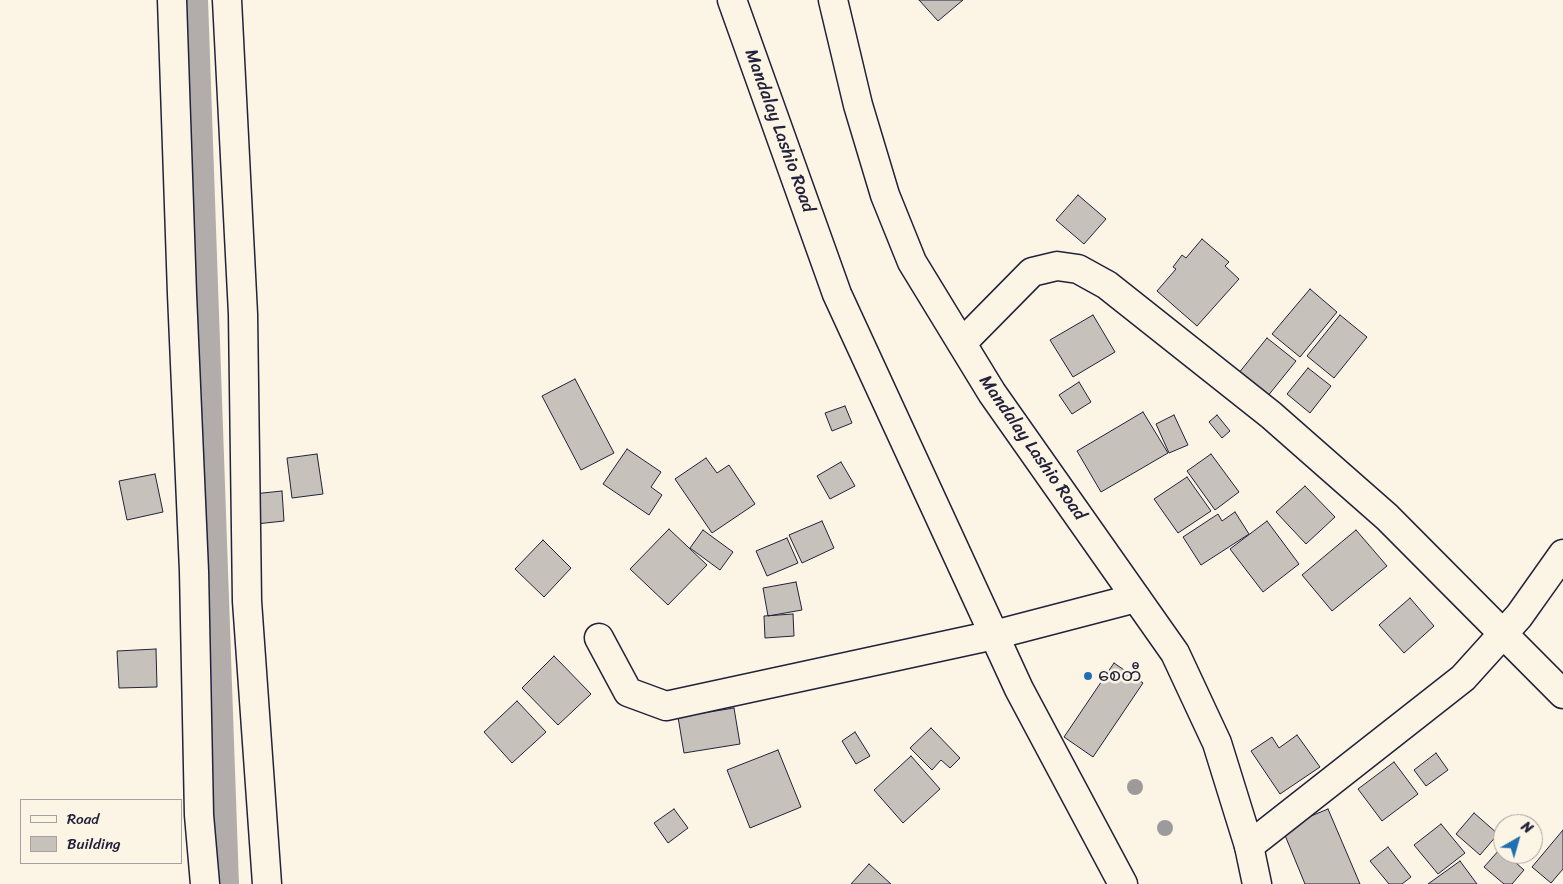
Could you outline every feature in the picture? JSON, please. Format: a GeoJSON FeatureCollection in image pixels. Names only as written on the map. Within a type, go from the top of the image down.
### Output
{"type":"FeatureCollection","features":[{"type":"Feature","properties":{"kind":"main road"},"geometry":{"type":"LineString","coordinates":[[172,0],[194,571],[199,815],[205,884]]}},
{"type":"Feature","properties":{"kind":"main road"},"geometry":{"type":"LineString","coordinates":[[227,0],[243,314],[247,601],[267,884]]}},
{"type":"Feature","properties":{"kind":"main road","name":"Mandalay Lashio Road"},"geometry":{"type":"LineString","coordinates":[[732,0],[837,294],[1019,689],[1123,884]]}},
{"type":"Feature","properties":{"kind":"main road","name":"Mandalay Lashio Road"},"geometry":{"type":"LineString","coordinates":[[833,0],[858,105],[885,195],[912,262],[992,393],[1175,653],[1217,743],[1249,846],[1257,884]]}},
{"type":"Feature","properties":{"kind":"main road"},"geometry":{"type":"LineString","coordinates":[[962,343],[1032,272],[1057,266],[1078,269],[1107,285],[1271,415],[1386,517],[1563,694]]}},
{"type":"Feature","properties":{"kind":"main road"},"geometry":{"type":"LineString","coordinates":[[1249,846],[1463,678],[1519,616],[1563,554]]}},
{"type":"Feature","properties":{"kind":"main road"},"geometry":{"type":"LineString","coordinates":[[599,638],[628,692],[666,706],[994,635],[1136,598]]}},
{"type":"Feature","properties":{"kind":"building"},"geometry":{"type":"Polygon","coordinates":[[[919,0],[963,0],[938,21],[919,0]]]}},
{"type":"Feature","properties":{"kind":"building"},"geometry":{"type":"Polygon","coordinates":[[[1078,195],[1106,219],[1084,244],[1056,220],[1078,195]]]}},
{"type":"Feature","properties":{"kind":"building"},"geometry":{"type":"Polygon","coordinates":[[[1202,239],[1229,262],[1225,266],[1239,279],[1197,326],[1157,291],[1176,269],[1173,267],[1182,255],[1186,258],[1202,239]]]}},
{"type":"Feature","properties":{"kind":"building"},"geometry":{"type":"Polygon","coordinates":[[[1310,289],[1337,312],[1300,357],[1272,334],[1310,289]]]}},
{"type":"Feature","properties":{"kind":"building"},"geometry":{"type":"Polygon","coordinates":[[[1093,315],[1115,352],[1073,377],[1050,340],[1093,315]]]}},
{"type":"Feature","properties":{"kind":"building"},"geometry":{"type":"Polygon","coordinates":[[[1340,315],[1367,337],[1334,378],[1307,356],[1340,315]]]}},
{"type":"Feature","properties":{"kind":"building"},"geometry":{"type":"Polygon","coordinates":[[[1267,338],[1296,361],[1267,397],[1238,374],[1267,338]]]}},
{"type":"Feature","properties":{"kind":"building"},"geometry":{"type":"Polygon","coordinates":[[[1308,368],[1331,386],[1310,413],[1287,394],[1308,368]]]}},
{"type":"Feature","properties":{"kind":"building"},"geometry":{"type":"Polygon","coordinates":[[[575,379],[614,453],[581,470],[542,396],[575,379]]]}},
{"type":"Feature","properties":{"kind":"building"},"geometry":{"type":"Polygon","coordinates":[[[1079,382],[1091,402],[1072,414],[1059,395],[1079,382]]]}},
{"type":"Feature","properties":{"kind":"building"},"geometry":{"type":"Polygon","coordinates":[[[845,406],[852,423],[832,431],[825,413],[845,406]]]}},
{"type":"Feature","properties":{"kind":"building"},"geometry":{"type":"Polygon","coordinates":[[[1143,412],[1168,453],[1101,492],[1077,451],[1143,412]]]}},
{"type":"Feature","properties":{"kind":"building"},"geometry":{"type":"Polygon","coordinates":[[[1174,415],[1188,445],[1169,453],[1156,424],[1174,415]]]}},
{"type":"Feature","properties":{"kind":"building"},"geometry":{"type":"Polygon","coordinates":[[[1217,415],[1230,431],[1222,438],[1209,422],[1217,415]]]}},
{"type":"Feature","properties":{"kind":"building"},"geometry":{"type":"Polygon","coordinates":[[[627,449],[661,472],[651,487],[662,495],[649,515],[603,484],[627,449]]]}},
{"type":"Feature","properties":{"kind":"building"},"geometry":{"type":"Polygon","coordinates":[[[317,454],[323,494],[292,498],[287,458],[317,454]]]}},
{"type":"Feature","properties":{"kind":"building"},"geometry":{"type":"Polygon","coordinates":[[[1211,454],[1239,492],[1215,510],[1187,471],[1211,454]]]}},
{"type":"Feature","properties":{"kind":"building"},"geometry":{"type":"Polygon","coordinates":[[[706,458],[717,473],[729,465],[755,504],[712,533],[675,479],[706,458]]]}},
{"type":"Feature","properties":{"kind":"building"},"geometry":{"type":"Polygon","coordinates":[[[841,462],[855,486],[830,499],[817,476],[841,462]]]}},
{"type":"Feature","properties":{"kind":"building"},"geometry":{"type":"Polygon","coordinates":[[[155,474],[163,512],[127,520],[119,481],[155,474]]]}},
{"type":"Feature","properties":{"kind":"building"},"geometry":{"type":"Polygon","coordinates":[[[1187,477],[1211,511],[1178,533],[1154,499],[1187,477]]]}},
{"type":"Feature","properties":{"kind":"building"},"geometry":{"type":"Polygon","coordinates":[[[1305,486],[1335,517],[1306,544],[1276,512],[1305,486]]]}},
{"type":"Feature","properties":{"kind":"building"},"geometry":{"type":"Polygon","coordinates":[[[282,491],[284,521],[256,524],[253,494],[282,491]]]}},
{"type":"Feature","properties":{"kind":"building"},"geometry":{"type":"Polygon","coordinates":[[[1235,512],[1249,534],[1201,565],[1183,537],[1218,514],[1222,521],[1235,512]]]}},
{"type":"Feature","properties":{"kind":"building"},"geometry":{"type":"Polygon","coordinates":[[[822,521],[834,548],[802,563],[789,535],[822,521]]]}},
{"type":"Feature","properties":{"kind":"building"},"geometry":{"type":"Polygon","coordinates":[[[1267,521],[1299,564],[1263,592],[1230,549],[1267,521]]]}},
{"type":"Feature","properties":{"kind":"building"},"geometry":{"type":"Polygon","coordinates":[[[669,529],[707,565],[668,605],[630,569],[669,529]]]}},
{"type":"Feature","properties":{"kind":"building"},"geometry":{"type":"Polygon","coordinates":[[[703,530],[733,552],[720,570],[690,548],[703,530]]]}},
{"type":"Feature","properties":{"kind":"building"},"geometry":{"type":"Polygon","coordinates":[[[1356,530],[1387,566],[1332,611],[1302,575],[1356,530]]]}},
{"type":"Feature","properties":{"kind":"building"},"geometry":{"type":"Polygon","coordinates":[[[787,538],[798,563],[767,576],[756,551],[787,538]]]}},
{"type":"Feature","properties":{"kind":"building"},"geometry":{"type":"Polygon","coordinates":[[[543,540],[571,568],[544,597],[515,569],[543,540]]]}},
{"type":"Feature","properties":{"kind":"building"},"geometry":{"type":"Polygon","coordinates":[[[796,582],[802,610],[768,616],[763,588],[796,582]]]}},
{"type":"Feature","properties":{"kind":"building"},"geometry":{"type":"Polygon","coordinates":[[[1410,598],[1434,626],[1404,653],[1379,625],[1410,598]]]}},
{"type":"Feature","properties":{"kind":"building"},"geometry":{"type":"Polygon","coordinates":[[[793,614],[794,636],[765,638],[764,616],[793,614]]]}},
{"type":"Feature","properties":{"kind":"building"},"geometry":{"type":"Polygon","coordinates":[[[156,649],[157,687],[119,688],[117,651],[156,649]]]}},
{"type":"Feature","properties":{"kind":"building"},"geometry":{"type":"Polygon","coordinates":[[[554,656],[591,694],[558,725],[522,688],[554,656]]]}},
{"type":"Feature","properties":{"kind":"building"},"geometry":{"type":"Polygon","coordinates":[[[1114,663],[1143,683],[1093,757],[1064,737],[1114,663]]]}},
{"type":"Feature","properties":{"kind":"building"},"geometry":{"type":"Polygon","coordinates":[[[517,701],[546,732],[512,763],[484,732],[517,701]]]}},
{"type":"Feature","properties":{"kind":"building"},"geometry":{"type":"Polygon","coordinates":[[[734,708],[740,744],[684,753],[678,717],[734,708]]]}},
{"type":"Feature","properties":{"kind":"building"},"geometry":{"type":"Polygon","coordinates":[[[931,728],[960,758],[950,768],[941,760],[932,770],[910,748],[931,728]]]}},
{"type":"Feature","properties":{"kind":"building"},"geometry":{"type":"Polygon","coordinates":[[[855,732],[870,756],[856,764],[842,741],[855,732]]]}},
{"type":"Feature","properties":{"kind":"building"},"geometry":{"type":"Polygon","coordinates":[[[1297,735],[1320,767],[1280,794],[1251,751],[1272,737],[1279,748],[1297,735]]]}},
{"type":"Feature","properties":{"kind":"building"},"geometry":{"type":"Polygon","coordinates":[[[778,750],[801,807],[750,828],[727,770],[778,750]]]}},
{"type":"Feature","properties":{"kind":"building"},"geometry":{"type":"Polygon","coordinates":[[[1436,753],[1448,770],[1426,786],[1414,770],[1436,753]]]}},
{"type":"Feature","properties":{"kind":"building"},"geometry":{"type":"Polygon","coordinates":[[[911,756],[940,789],[903,823],[874,790],[911,756]]]}},
{"type":"Feature","properties":{"kind":"building"},"geometry":{"type":"Polygon","coordinates":[[[1394,762],[1418,794],[1382,821],[1358,789],[1394,762]]]}},
{"type":"Feature","properties":{"kind":"building"},"geometry":{"type":"Polygon","coordinates":[[[674,809],[688,828],[668,843],[654,823],[674,809]]]}},
{"type":"Feature","properties":{"kind":"building"},"geometry":{"type":"Polygon","coordinates":[[[1328,809],[1360,884],[1305,884],[1282,828],[1328,809]]]}},
{"type":"Feature","properties":{"kind":"building"},"geometry":{"type":"Polygon","coordinates":[[[1474,813],[1493,830],[1493,840],[1480,855],[1456,834],[1474,813]]]}},
{"type":"Feature","properties":{"kind":"building"},"geometry":{"type":"Polygon","coordinates":[[[1441,824],[1465,853],[1438,874],[1414,845],[1441,824]]]}},
{"type":"Feature","properties":{"kind":"building"},"geometry":{"type":"Polygon","coordinates":[[[1563,830],[1563,869],[1551,883],[1532,867],[1535,864],[1543,864],[1543,854],[1563,830]]]}},
{"type":"Feature","properties":{"kind":"building"},"geometry":{"type":"Polygon","coordinates":[[[1388,847],[1411,877],[1402,884],[1389,884],[1370,861],[1388,847]]]}},
{"type":"Feature","properties":{"kind":"building"},"geometry":{"type":"Polygon","coordinates":[[[1493,857],[1493,864],[1517,864],[1524,870],[1512,884],[1504,884],[1484,867],[1493,857]]]}},
{"type":"Feature","properties":{"kind":"building"},"geometry":{"type":"Polygon","coordinates":[[[1460,861],[1477,884],[1428,884],[1460,861]]]}},
{"type":"Feature","properties":{"kind":"building"},"geometry":{"type":"Polygon","coordinates":[[[869,864],[891,884],[851,884],[869,864]]]}},
{"type":"Feature","properties":{"kind":"waterway"},"geometry":{"type":"LineString","coordinates":[[193,0],[224,884]]}},
{"type":"Feature","properties":{"kind":"place","name":"စေတီ"},"geometry":{"type":"Point","coordinates":[1088,676]}}]}
